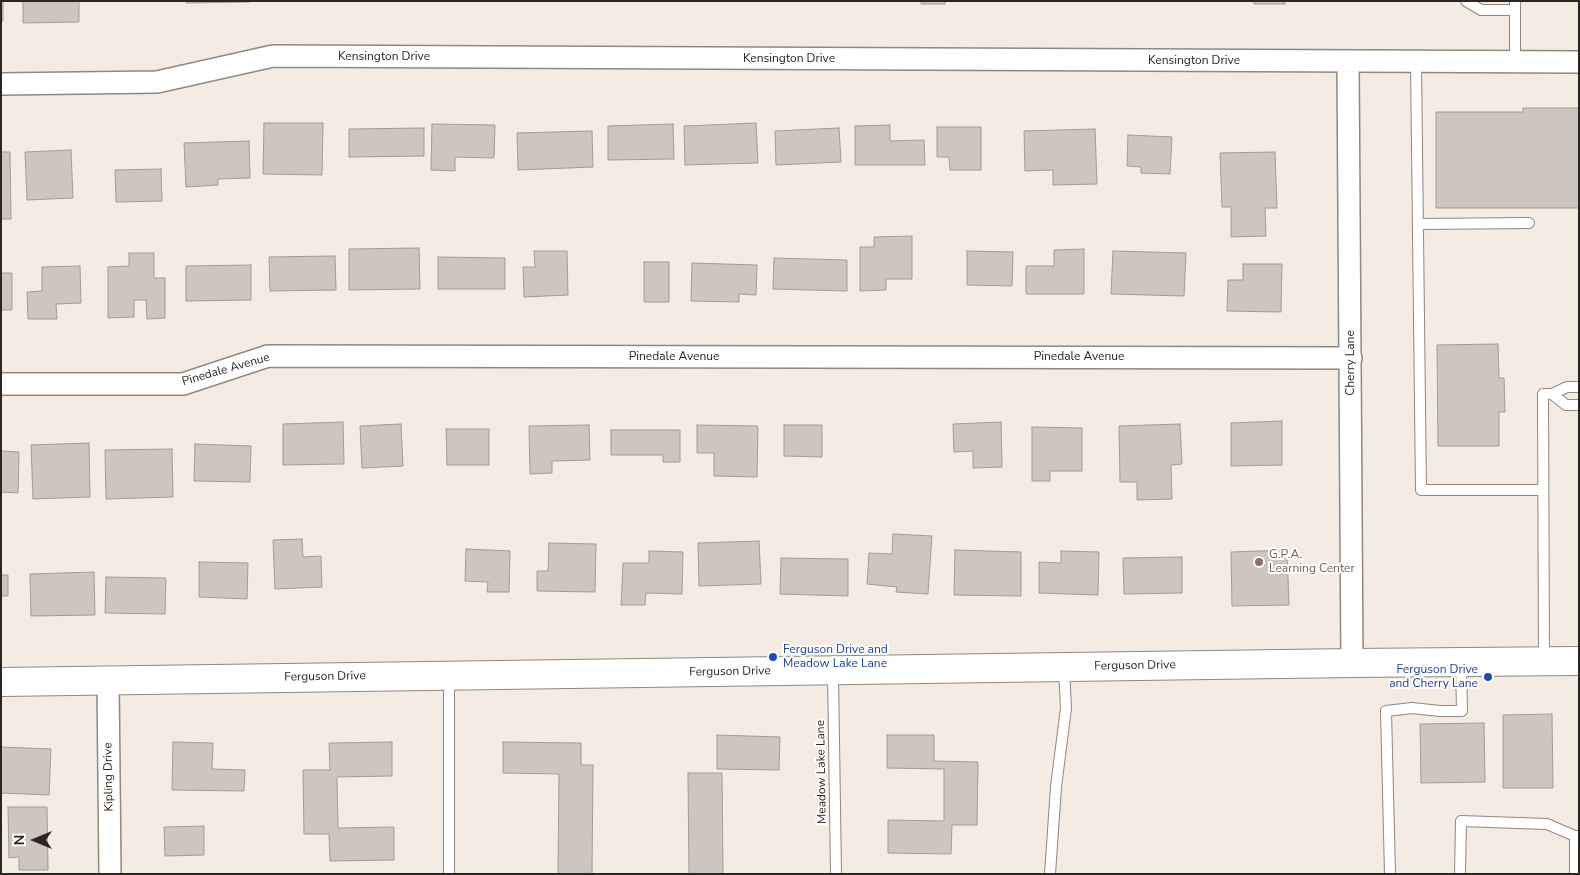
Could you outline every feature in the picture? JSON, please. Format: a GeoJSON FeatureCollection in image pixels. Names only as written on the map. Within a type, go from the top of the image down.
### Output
{"type":"FeatureCollection","features":[{"type":"Feature","properties":{"kind":"street","name":"Kensington Drive"},"geometry":{"type":"LineString","coordinates":[[1,84],[157,82],[273,56],[1579,62]]}},
{"type":"Feature","properties":{"kind":"street","name":"Cherry Lane"},"geometry":{"type":"LineString","coordinates":[[1348,62],[1352,663]]}},
{"type":"Feature","properties":{"kind":"street","name":"Pinedale Avenue"},"geometry":{"type":"LineString","coordinates":[[1,384],[183,384],[268,356],[1351,358]]}},
{"type":"Feature","properties":{"kind":"street","name":"Ferguson Drive"},"geometry":{"type":"LineString","coordinates":[[1,682],[1579,661]]}},
{"type":"Feature","properties":{"kind":"street","name":"Kipling Drive"},"geometry":{"type":"LineString","coordinates":[[108,680],[110,874]]}},
{"type":"Feature","properties":{"kind":"lane"},"geometry":{"type":"LineString","coordinates":[[1466,1],[1481,10],[1515,6],[1515,62]]}},
{"type":"Feature","properties":{"kind":"lane"},"geometry":{"type":"LineString","coordinates":[[1416,62],[1421,490],[1544,490]]}},
{"type":"Feature","properties":{"kind":"lane"},"geometry":{"type":"LineString","coordinates":[[1419,224],[1529,223]]}},
{"type":"Feature","properties":{"kind":"lane"},"geometry":{"type":"LineString","coordinates":[[1544,662],[1543,394],[1552,394],[1567,387],[1579,387]]}},
{"type":"Feature","properties":{"kind":"lane"},"geometry":{"type":"LineString","coordinates":[[1552,394],[1566,406],[1579,405]]}},
{"type":"Feature","properties":{"kind":"lane"},"geometry":{"type":"LineString","coordinates":[[1390,874],[1386,711],[1412,708],[1462,711],[1460,662]]}},
{"type":"Feature","properties":{"kind":"lane"},"geometry":{"type":"LineString","coordinates":[[1050,874],[1056,787],[1066,708],[1064,667]]}},
{"type":"Feature","properties":{"kind":"lane","name":"Meadow Lake Lane"},"geometry":{"type":"LineString","coordinates":[[833,671],[836,874]]}},
{"type":"Feature","properties":{"kind":"lane"},"geometry":{"type":"LineString","coordinates":[[449,874],[450,675]]}},
{"type":"Feature","properties":{"kind":"lane"},"geometry":{"type":"LineString","coordinates":[[1460,874],[1460,821],[1547,824],[1577,836],[1575,874]]}},
{"type":"Feature","properties":{"kind":"building"},"geometry":{"type":"Polygon","coordinates":[[[1,1],[3,1],[3,21],[1,21],[1,1]]]}},
{"type":"Feature","properties":{"kind":"building"},"geometry":{"type":"Polygon","coordinates":[[[23,1],[79,1],[79,22],[23,23],[23,1]]]}},
{"type":"Feature","properties":{"kind":"building"},"geometry":{"type":"Polygon","coordinates":[[[186,1],[250,1],[250,2],[186,3],[186,1]]]}},
{"type":"Feature","properties":{"kind":"building"},"geometry":{"type":"Polygon","coordinates":[[[921,1],[945,1],[945,4],[921,4],[921,1]]]}},
{"type":"Feature","properties":{"kind":"building"},"geometry":{"type":"Polygon","coordinates":[[[1254,1],[1285,1],[1285,4],[1254,4],[1254,1]]]}},
{"type":"Feature","properties":{"kind":"building"},"geometry":{"type":"Polygon","coordinates":[[[1523,108],[1579,108],[1579,208],[1436,208],[1436,112],[1523,112],[1523,108]]]}},
{"type":"Feature","properties":{"kind":"building"},"geometry":{"type":"Polygon","coordinates":[[[264,123],[323,123],[322,175],[263,174],[264,123]]]}},
{"type":"Feature","properties":{"kind":"building"},"geometry":{"type":"Polygon","coordinates":[[[756,123],[758,163],[685,165],[684,126],[756,123]]]}},
{"type":"Feature","properties":{"kind":"building"},"geometry":{"type":"Polygon","coordinates":[[[432,124],[495,125],[494,158],[455,157],[455,171],[431,170],[432,124]]]}},
{"type":"Feature","properties":{"kind":"building"},"geometry":{"type":"Polygon","coordinates":[[[673,124],[674,159],[608,160],[608,126],[673,124]]]}},
{"type":"Feature","properties":{"kind":"building"},"geometry":{"type":"Polygon","coordinates":[[[890,125],[890,141],[924,140],[925,165],[855,165],[855,126],[890,125]]]}},
{"type":"Feature","properties":{"kind":"building"},"geometry":{"type":"Polygon","coordinates":[[[937,127],[981,127],[981,170],[950,170],[949,157],[937,157],[937,127]]]}},
{"type":"Feature","properties":{"kind":"building"},"geometry":{"type":"Polygon","coordinates":[[[424,128],[424,156],[349,157],[349,129],[424,128]]]}},
{"type":"Feature","properties":{"kind":"building"},"geometry":{"type":"Polygon","coordinates":[[[839,128],[841,162],[776,165],[775,131],[839,128]]]}},
{"type":"Feature","properties":{"kind":"building"},"geometry":{"type":"Polygon","coordinates":[[[1095,129],[1097,184],[1053,185],[1053,170],[1025,171],[1024,131],[1095,129]]]}},
{"type":"Feature","properties":{"kind":"building"},"geometry":{"type":"Polygon","coordinates":[[[592,131],[593,167],[518,170],[517,133],[592,131]]]}},
{"type":"Feature","properties":{"kind":"building"},"geometry":{"type":"Polygon","coordinates":[[[1128,135],[1172,137],[1170,174],[1141,173],[1141,167],[1127,166],[1128,135]]]}},
{"type":"Feature","properties":{"kind":"building"},"geometry":{"type":"Polygon","coordinates":[[[249,141],[250,178],[218,179],[218,185],[186,187],[184,143],[249,141]]]}},
{"type":"Feature","properties":{"kind":"building"},"geometry":{"type":"Polygon","coordinates":[[[71,150],[73,198],[27,200],[25,152],[71,150]]]}},
{"type":"Feature","properties":{"kind":"building"},"geometry":{"type":"Polygon","coordinates":[[[1,152],[10,152],[11,219],[1,219],[1,152]]]}},
{"type":"Feature","properties":{"kind":"building"},"geometry":{"type":"Polygon","coordinates":[[[1275,152],[1277,208],[1265,208],[1266,236],[1231,237],[1231,207],[1222,207],[1220,153],[1275,152]]]}},
{"type":"Feature","properties":{"kind":"building"},"geometry":{"type":"Polygon","coordinates":[[[161,169],[162,201],[116,202],[115,170],[161,169]]]}},
{"type":"Feature","properties":{"kind":"building"},"geometry":{"type":"Polygon","coordinates":[[[912,236],[912,279],[886,279],[886,290],[860,291],[860,247],[874,247],[874,237],[912,236]]]}},
{"type":"Feature","properties":{"kind":"building"},"geometry":{"type":"Polygon","coordinates":[[[419,248],[420,289],[349,290],[349,249],[419,248]]]}},
{"type":"Feature","properties":{"kind":"building"},"geometry":{"type":"Polygon","coordinates":[[[1084,249],[1084,294],[1026,294],[1026,266],[1054,266],[1054,250],[1084,249]]]}},
{"type":"Feature","properties":{"kind":"building"},"geometry":{"type":"Polygon","coordinates":[[[534,251],[567,251],[568,295],[524,297],[523,267],[535,267],[534,251]]]}},
{"type":"Feature","properties":{"kind":"building"},"geometry":{"type":"Polygon","coordinates":[[[967,251],[1013,252],[1012,286],[967,285],[967,251]]]}},
{"type":"Feature","properties":{"kind":"building"},"geometry":{"type":"Polygon","coordinates":[[[1113,251],[1186,253],[1184,296],[1111,294],[1113,251]]]}},
{"type":"Feature","properties":{"kind":"building"},"geometry":{"type":"Polygon","coordinates":[[[129,253],[154,253],[154,278],[165,278],[165,318],[147,319],[146,300],[134,300],[134,317],[108,318],[108,267],[129,266],[129,253]]]}},
{"type":"Feature","properties":{"kind":"building"},"geometry":{"type":"Polygon","coordinates":[[[335,256],[336,290],[270,291],[269,257],[335,256]]]}},
{"type":"Feature","properties":{"kind":"building"},"geometry":{"type":"Polygon","coordinates":[[[438,257],[505,258],[505,289],[438,289],[438,257]]]}},
{"type":"Feature","properties":{"kind":"building"},"geometry":{"type":"Polygon","coordinates":[[[774,258],[847,260],[847,291],[773,289],[774,258]]]}},
{"type":"Feature","properties":{"kind":"building"},"geometry":{"type":"Polygon","coordinates":[[[644,262],[669,262],[669,302],[644,302],[644,262]]]}},
{"type":"Feature","properties":{"kind":"building"},"geometry":{"type":"Polygon","coordinates":[[[692,263],[757,265],[756,295],[739,294],[739,302],[691,301],[692,263]]]}},
{"type":"Feature","properties":{"kind":"building"},"geometry":{"type":"Polygon","coordinates":[[[1243,264],[1282,264],[1281,312],[1227,311],[1228,280],[1243,280],[1243,264]]]}},
{"type":"Feature","properties":{"kind":"building"},"geometry":{"type":"Polygon","coordinates":[[[251,265],[251,300],[186,301],[186,266],[251,265]]]}},
{"type":"Feature","properties":{"kind":"building"},"geometry":{"type":"Polygon","coordinates":[[[80,266],[81,303],[56,304],[57,319],[28,319],[27,292],[42,291],[42,267],[80,266]]]}},
{"type":"Feature","properties":{"kind":"building"},"geometry":{"type":"Polygon","coordinates":[[[1,273],[12,273],[12,310],[1,310],[1,273]]]}},
{"type":"Feature","properties":{"kind":"building"},"geometry":{"type":"Polygon","coordinates":[[[1498,344],[1499,378],[1504,378],[1505,412],[1499,412],[1499,446],[1438,446],[1437,345],[1498,344]]]}},
{"type":"Feature","properties":{"kind":"building"},"geometry":{"type":"Polygon","coordinates":[[[1282,421],[1282,465],[1231,466],[1231,423],[1282,421]]]}},
{"type":"Feature","properties":{"kind":"building"},"geometry":{"type":"Polygon","coordinates":[[[343,422],[344,464],[283,465],[283,424],[343,422]]]}},
{"type":"Feature","properties":{"kind":"building"},"geometry":{"type":"Polygon","coordinates":[[[1001,422],[1002,467],[973,468],[973,451],[954,452],[953,424],[1001,422]]]}},
{"type":"Feature","properties":{"kind":"building"},"geometry":{"type":"Polygon","coordinates":[[[401,424],[403,466],[362,468],[360,426],[401,424]]]}},
{"type":"Feature","properties":{"kind":"building"},"geometry":{"type":"Polygon","coordinates":[[[1180,424],[1182,464],[1171,465],[1172,499],[1137,500],[1137,482],[1120,482],[1119,426],[1180,424]]]}},
{"type":"Feature","properties":{"kind":"building"},"geometry":{"type":"Polygon","coordinates":[[[589,425],[590,460],[552,461],[552,473],[530,474],[529,426],[589,425]]]}},
{"type":"Feature","properties":{"kind":"building"},"geometry":{"type":"Polygon","coordinates":[[[697,425],[758,426],[757,477],[714,476],[714,453],[697,453],[697,425]]]}},
{"type":"Feature","properties":{"kind":"building"},"geometry":{"type":"Polygon","coordinates":[[[784,425],[822,425],[822,457],[784,456],[784,425]]]}},
{"type":"Feature","properties":{"kind":"building"},"geometry":{"type":"Polygon","coordinates":[[[1032,427],[1082,428],[1082,471],[1050,471],[1050,481],[1032,481],[1032,427]]]}},
{"type":"Feature","properties":{"kind":"building"},"geometry":{"type":"Polygon","coordinates":[[[446,429],[489,429],[489,465],[447,465],[446,429]]]}},
{"type":"Feature","properties":{"kind":"building"},"geometry":{"type":"Polygon","coordinates":[[[611,430],[680,430],[680,462],[663,462],[663,455],[611,455],[611,430]]]}},
{"type":"Feature","properties":{"kind":"building"},"geometry":{"type":"Polygon","coordinates":[[[89,443],[90,497],[33,499],[31,445],[89,443]]]}},
{"type":"Feature","properties":{"kind":"building"},"geometry":{"type":"Polygon","coordinates":[[[195,444],[251,446],[250,482],[194,481],[195,444]]]}},
{"type":"Feature","properties":{"kind":"building"},"geometry":{"type":"Polygon","coordinates":[[[172,449],[173,497],[106,499],[105,450],[172,449]]]}},
{"type":"Feature","properties":{"kind":"building"},"geometry":{"type":"Polygon","coordinates":[[[1,451],[19,452],[18,493],[1,492],[1,451]]]}},
{"type":"Feature","properties":{"kind":"building"},"geometry":{"type":"Polygon","coordinates":[[[893,534],[932,536],[928,594],[896,592],[897,587],[867,584],[869,553],[892,554],[893,534]]]}},
{"type":"Feature","properties":{"kind":"building"},"geometry":{"type":"Polygon","coordinates":[[[302,539],[303,557],[321,556],[322,587],[275,589],[273,540],[302,539]]]}},
{"type":"Feature","properties":{"kind":"building"},"geometry":{"type":"Polygon","coordinates":[[[759,541],[761,584],[699,586],[698,543],[759,541]]]}},
{"type":"Feature","properties":{"kind":"building"},"geometry":{"type":"Polygon","coordinates":[[[549,543],[596,544],[595,592],[537,591],[537,571],[548,571],[549,543]]]}},
{"type":"Feature","properties":{"kind":"building"},"geometry":{"type":"Polygon","coordinates":[[[466,549],[510,551],[509,592],[487,592],[488,582],[465,581],[466,549]]]}},
{"type":"Feature","properties":{"kind":"building"},"geometry":{"type":"Polygon","coordinates":[[[955,550],[1021,552],[1021,596],[954,595],[955,550]]]}},
{"type":"Feature","properties":{"kind":"building"},"geometry":{"type":"Polygon","coordinates":[[[1287,550],[1289,605],[1232,606],[1231,552],[1287,550]]]}},
{"type":"Feature","properties":{"kind":"building"},"geometry":{"type":"Polygon","coordinates":[[[649,551],[683,552],[682,594],[646,593],[645,605],[621,605],[623,563],[649,563],[649,551]]]}},
{"type":"Feature","properties":{"kind":"building"},"geometry":{"type":"Polygon","coordinates":[[[1061,551],[1099,552],[1098,595],[1039,593],[1039,562],[1061,563],[1061,551]]]}},
{"type":"Feature","properties":{"kind":"building"},"geometry":{"type":"Polygon","coordinates":[[[1182,557],[1182,593],[1124,594],[1123,558],[1182,557]]]}},
{"type":"Feature","properties":{"kind":"building"},"geometry":{"type":"Polygon","coordinates":[[[781,558],[848,559],[848,596],[780,594],[781,558]]]}},
{"type":"Feature","properties":{"kind":"building"},"geometry":{"type":"Polygon","coordinates":[[[199,562],[248,563],[247,599],[199,597],[199,562]]]}},
{"type":"Feature","properties":{"kind":"building"},"geometry":{"type":"Polygon","coordinates":[[[94,572],[95,615],[31,616],[30,574],[94,572]]]}},
{"type":"Feature","properties":{"kind":"building"},"geometry":{"type":"Polygon","coordinates":[[[1,575],[8,575],[8,596],[1,596],[1,575]]]}},
{"type":"Feature","properties":{"kind":"building"},"geometry":{"type":"Polygon","coordinates":[[[106,577],[166,578],[165,614],[105,613],[106,577]]]}},
{"type":"Feature","properties":{"kind":"building"},"geometry":{"type":"Polygon","coordinates":[[[1552,714],[1553,788],[1503,788],[1503,715],[1552,714]]]}},
{"type":"Feature","properties":{"kind":"building"},"geometry":{"type":"Polygon","coordinates":[[[1484,723],[1485,782],[1421,783],[1420,724],[1484,723]]]}},
{"type":"Feature","properties":{"kind":"building"},"geometry":{"type":"Polygon","coordinates":[[[717,735],[780,737],[779,770],[717,769],[717,735]]]}},
{"type":"Feature","properties":{"kind":"building"},"geometry":{"type":"Polygon","coordinates":[[[887,735],[934,735],[934,761],[978,762],[977,825],[952,825],[951,854],[888,853],[888,820],[944,821],[944,769],[887,768],[887,735]]]}},
{"type":"Feature","properties":{"kind":"building"},"geometry":{"type":"Polygon","coordinates":[[[173,742],[213,743],[212,769],[245,770],[244,791],[172,790],[173,742]]]}},
{"type":"Feature","properties":{"kind":"building"},"geometry":{"type":"Polygon","coordinates":[[[392,742],[392,776],[337,777],[338,828],[394,827],[394,860],[330,861],[329,834],[304,834],[303,770],[330,770],[329,743],[392,742]]]}},
{"type":"Feature","properties":{"kind":"building"},"geometry":{"type":"Polygon","coordinates":[[[503,742],[581,743],[581,765],[593,765],[592,874],[558,874],[559,774],[503,773],[503,742]]]}},
{"type":"Feature","properties":{"kind":"building"},"geometry":{"type":"Polygon","coordinates":[[[1,747],[51,749],[49,795],[1,793],[1,747]]]}},
{"type":"Feature","properties":{"kind":"building"},"geometry":{"type":"Polygon","coordinates":[[[688,773],[722,773],[723,874],[689,874],[688,773]]]}},
{"type":"Feature","properties":{"kind":"building"},"geometry":{"type":"Polygon","coordinates":[[[8,807],[47,807],[48,870],[19,870],[19,857],[9,858],[8,807]]]}},
{"type":"Feature","properties":{"kind":"building"},"geometry":{"type":"Polygon","coordinates":[[[204,826],[204,855],[165,856],[164,827],[204,826]]]}},
{"type":"Feature","properties":{"kind":"place","name":"G.P.A. Learning Center"},"geometry":{"type":"Point","coordinates":[1259,562]}},
{"type":"Feature","properties":{"kind":"place","name":"Ferguson Drive and Meadow Lake Lane"},"geometry":{"type":"Point","coordinates":[773,657]}},
{"type":"Feature","properties":{"kind":"place","name":"Ferguson Drive and Cherry Lane"},"geometry":{"type":"Point","coordinates":[1488,677]}}]}
